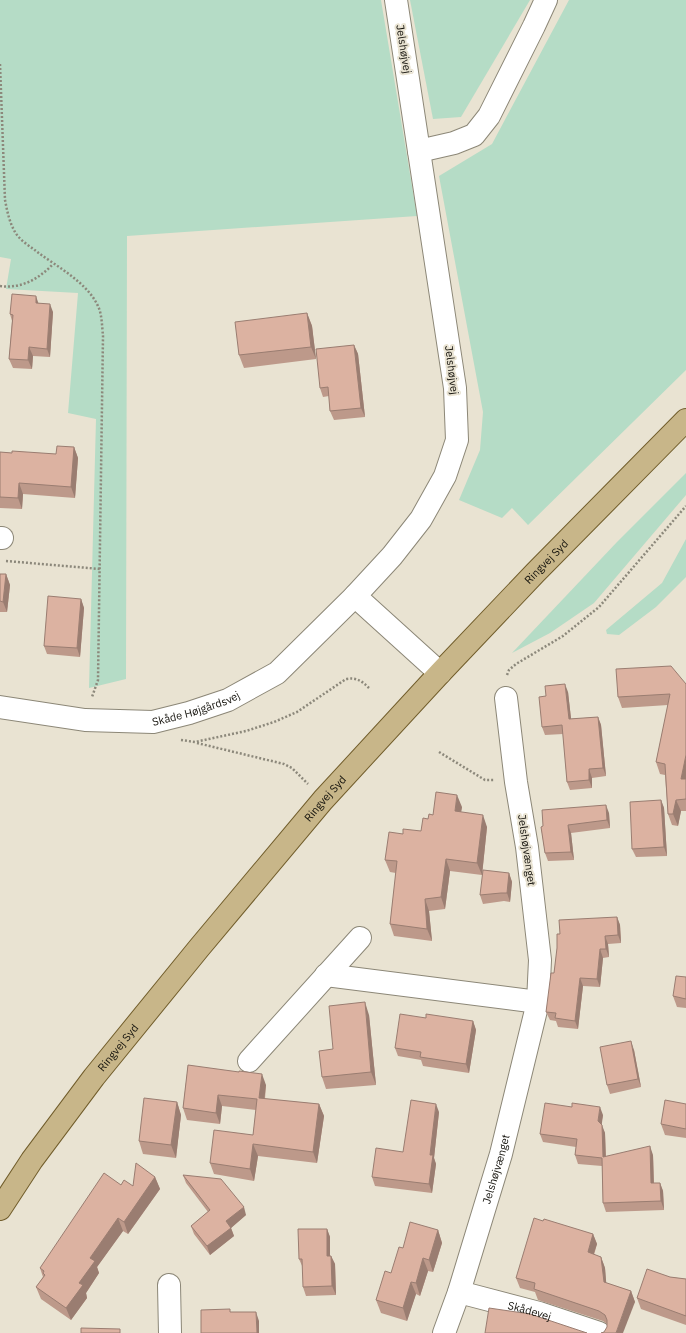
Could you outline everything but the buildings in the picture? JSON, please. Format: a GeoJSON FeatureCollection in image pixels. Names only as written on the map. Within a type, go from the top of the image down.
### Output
{"type":"FeatureCollection","features":[{"type":"Feature","properties":{"kind":"main road","name":"Ringvej Syd"},"geometry":{"type":"LineString","coordinates":[[0,1209],[32,1160],[94,1077],[199,948],[323,800],[440,672],[686,420]]}},
{"type":"Feature","properties":{"kind":"street","name":"Jelshøjvej"},"geometry":{"type":"LineString","coordinates":[[355,596],[392,556],[421,519],[445,476],[457,440],[455,388],[396,0]]}},
{"type":"Feature","properties":{"kind":"street"},"geometry":{"type":"LineString","coordinates":[[419,151],[454,144],[474,135],[489,116],[546,0]]}},
{"type":"Feature","properties":{"kind":"street"},"geometry":{"type":"LineString","coordinates":[[355,596],[440,672]]}},
{"type":"Feature","properties":{"kind":"street","name":"Skåde Højgårdsvej"},"geometry":{"type":"LineString","coordinates":[[0,707],[85,720],[153,722],[196,711],[228,700],[277,673],[355,596]]}},
{"type":"Feature","properties":{"kind":"street","name":"Jelshøjvænget"},"geometry":{"type":"LineString","coordinates":[[444,1333],[459,1292],[502,1154],[538,1002],[540,960],[527,847],[516,782],[506,698]]}},
{"type":"Feature","properties":{"kind":"street"},"geometry":{"type":"LineString","coordinates":[[249,1061],[360,938]]}},
{"type":"Feature","properties":{"kind":"street"},"geometry":{"type":"LineString","coordinates":[[326,975],[538,1002]]}},
{"type":"Feature","properties":{"kind":"street"},"geometry":{"type":"LineString","coordinates":[[169,1285],[170,1333]]}},
{"type":"Feature","properties":{"kind":"street","name":"Skådevej"},"geometry":{"type":"LineString","coordinates":[[459,1292],[538,1313],[599,1333]]}},
{"type":"Feature","properties":{"kind":"path"},"geometry":{"type":"LineString","coordinates":[[0,64],[5,200],[10,221],[14,231],[24,242],[82,284],[92,296],[98,307],[101,321],[103,336],[98,680]]}},
{"type":"Feature","properties":{"kind":"path"},"geometry":{"type":"LineString","coordinates":[[0,286],[8,287],[24,284],[35,279],[53,264]]}},
{"type":"Feature","properties":{"kind":"path"},"geometry":{"type":"LineString","coordinates":[[527,658],[563,636],[599,607],[686,506]]}},
{"type":"Feature","properties":{"kind":"path"},"geometry":{"type":"LineString","coordinates":[[1,538],[0,561],[100,569]]}},
{"type":"Feature","properties":{"kind":"path"},"geometry":{"type":"LineString","coordinates":[[195,742],[246,731],[297,712],[346,679],[352,678],[360,680],[369,688]]}},
{"type":"Feature","properties":{"kind":"path"},"geometry":{"type":"LineString","coordinates":[[180,740],[195,742],[284,764],[292,768],[323,800]]}},
{"type":"Feature","properties":{"kind":"path"},"geometry":{"type":"LineString","coordinates":[[439,752],[485,780],[516,782]]}},
{"type":"Feature","properties":{"kind":"green space"},"geometry":{"type":"Polygon","coordinates":[[[0,0],[381,0],[417,216],[127,236],[126,679],[89,688],[96,419],[68,413],[78,293],[6,289],[11,259],[0,257],[0,0]]]}},
{"type":"Feature","properties":{"kind":"green space"},"geometry":{"type":"Polygon","coordinates":[[[410,0],[530,0],[461,117],[433,119],[410,0]]]}},
{"type":"Feature","properties":{"kind":"green space"},"geometry":{"type":"Polygon","coordinates":[[[569,0],[686,0],[686,370],[528,525],[512,508],[502,518],[459,500],[480,450],[483,412],[439,176],[492,144],[569,0]]]}},
{"type":"Feature","properties":{"kind":"green space"},"geometry":{"type":"Polygon","coordinates":[[[686,473],[686,495],[594,603],[550,633],[512,653],[617,542],[686,473]]]}},
{"type":"Feature","properties":{"kind":"green space"},"geometry":{"type":"Polygon","coordinates":[[[686,539],[686,577],[656,607],[619,635],[607,634],[606,630],[662,583],[686,539]]]}}]}
